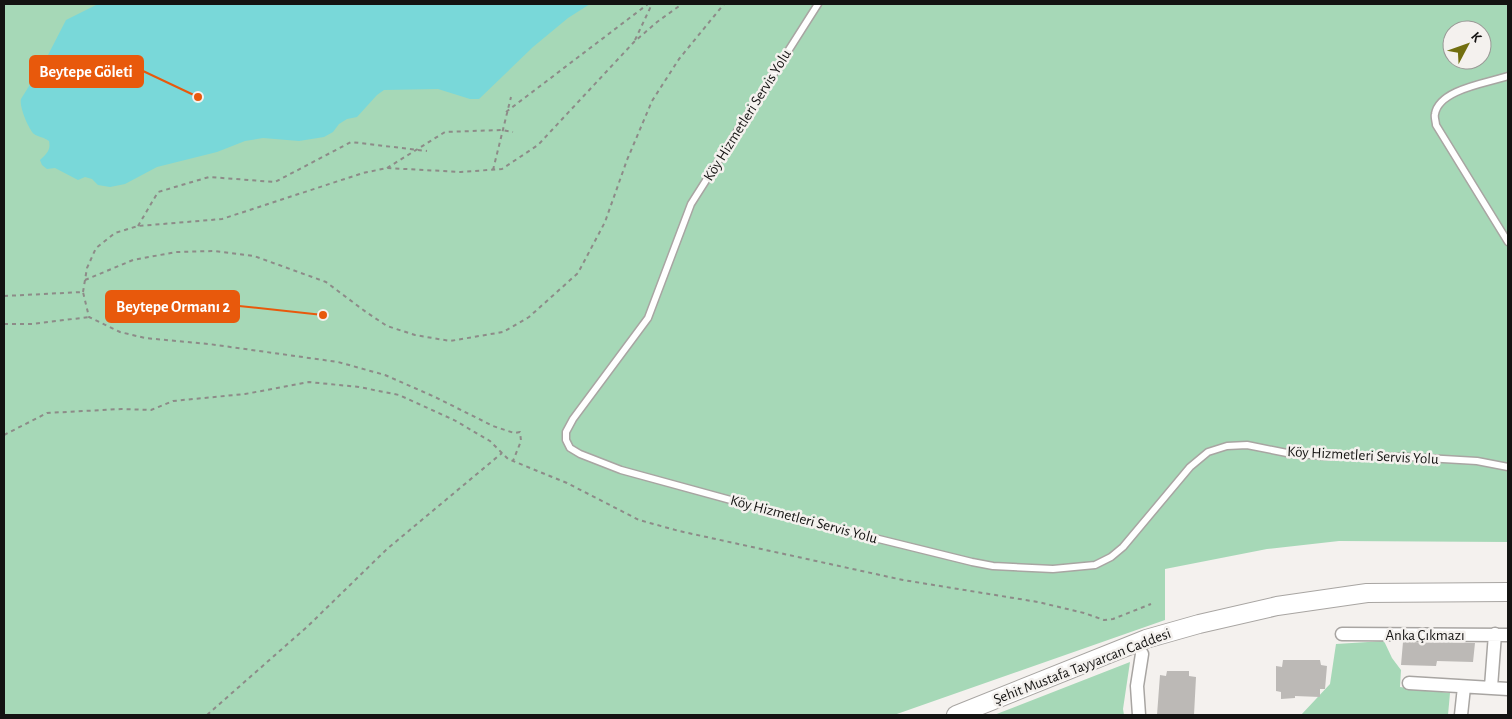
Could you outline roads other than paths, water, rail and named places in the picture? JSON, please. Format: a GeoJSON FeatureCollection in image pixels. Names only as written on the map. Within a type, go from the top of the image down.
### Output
{"type":"FeatureCollection","features":[{"type":"Feature","properties":{"kind":"main road","name":"Şehit Mustafa Tayyarcan Caddesi"},"geometry":{"type":"LineString","coordinates":[[956,715],[1146,639],[1199,624],[1277,606],[1367,593],[1508,592]]}},
{"type":"Feature","properties":{"kind":"street","name":"Anka Çıkmazı"},"geometry":{"type":"LineString","coordinates":[[1342,634],[1502,635]]}},
{"type":"Feature","properties":{"kind":"street"},"geometry":{"type":"LineString","coordinates":[[1491,687],[1502,635]]}},
{"type":"Feature","properties":{"kind":"street"},"geometry":{"type":"LineString","coordinates":[[1139,715],[1137,686],[1142,654]]}},
{"type":"Feature","properties":{"kind":"street"},"geometry":{"type":"LineString","coordinates":[[1409,683],[1508,689]]}},
{"type":"Feature","properties":{"kind":"street"},"geometry":{"type":"LineString","coordinates":[[1461,715],[1464,687]]}},
{"type":"Feature","properties":{"kind":"lane","name":"Köy Hizmetleri Servis Yolu"},"geometry":{"type":"LineString","coordinates":[[818,4],[691,204],[648,318],[573,419],[566,432],[566,440],[570,448],[580,454],[621,470],[822,525],[993,566],[1053,569],[1095,565],[1111,557],[1123,547],[1190,467],[1208,452],[1227,446],[1247,445],[1287,453],[1323,456],[1409,457],[1477,461],[1508,467]]}},
{"type":"Feature","properties":{"kind":"lane"},"geometry":{"type":"LineString","coordinates":[[1508,76],[1456,92],[1441,101],[1434,114],[1436,125],[1508,242]]}},
{"type":"Feature","properties":{"kind":"water"},"geometry":{"type":"Polygon","coordinates":[[[98,4],[590,4],[568,18],[533,47],[479,99],[470,99],[438,89],[384,90],[357,117],[347,119],[339,124],[333,132],[324,137],[299,141],[263,138],[245,141],[217,152],[157,167],[125,184],[110,187],[98,185],[92,179],[85,177],[78,180],[55,168],[47,169],[42,165],[40,160],[48,151],[49,141],[34,134],[24,117],[21,107],[21,99],[47,57],[66,20],[98,4]]]}},
{"type":"Feature","properties":{"kind":"place","name":"Beytepe Göleti"},"geometry":{"type":"Point","coordinates":[198,97]}},
{"type":"Feature","properties":{"kind":"place","name":"Beytepe Ormanı 2"},"geometry":{"type":"Point","coordinates":[323,315]}}]}
